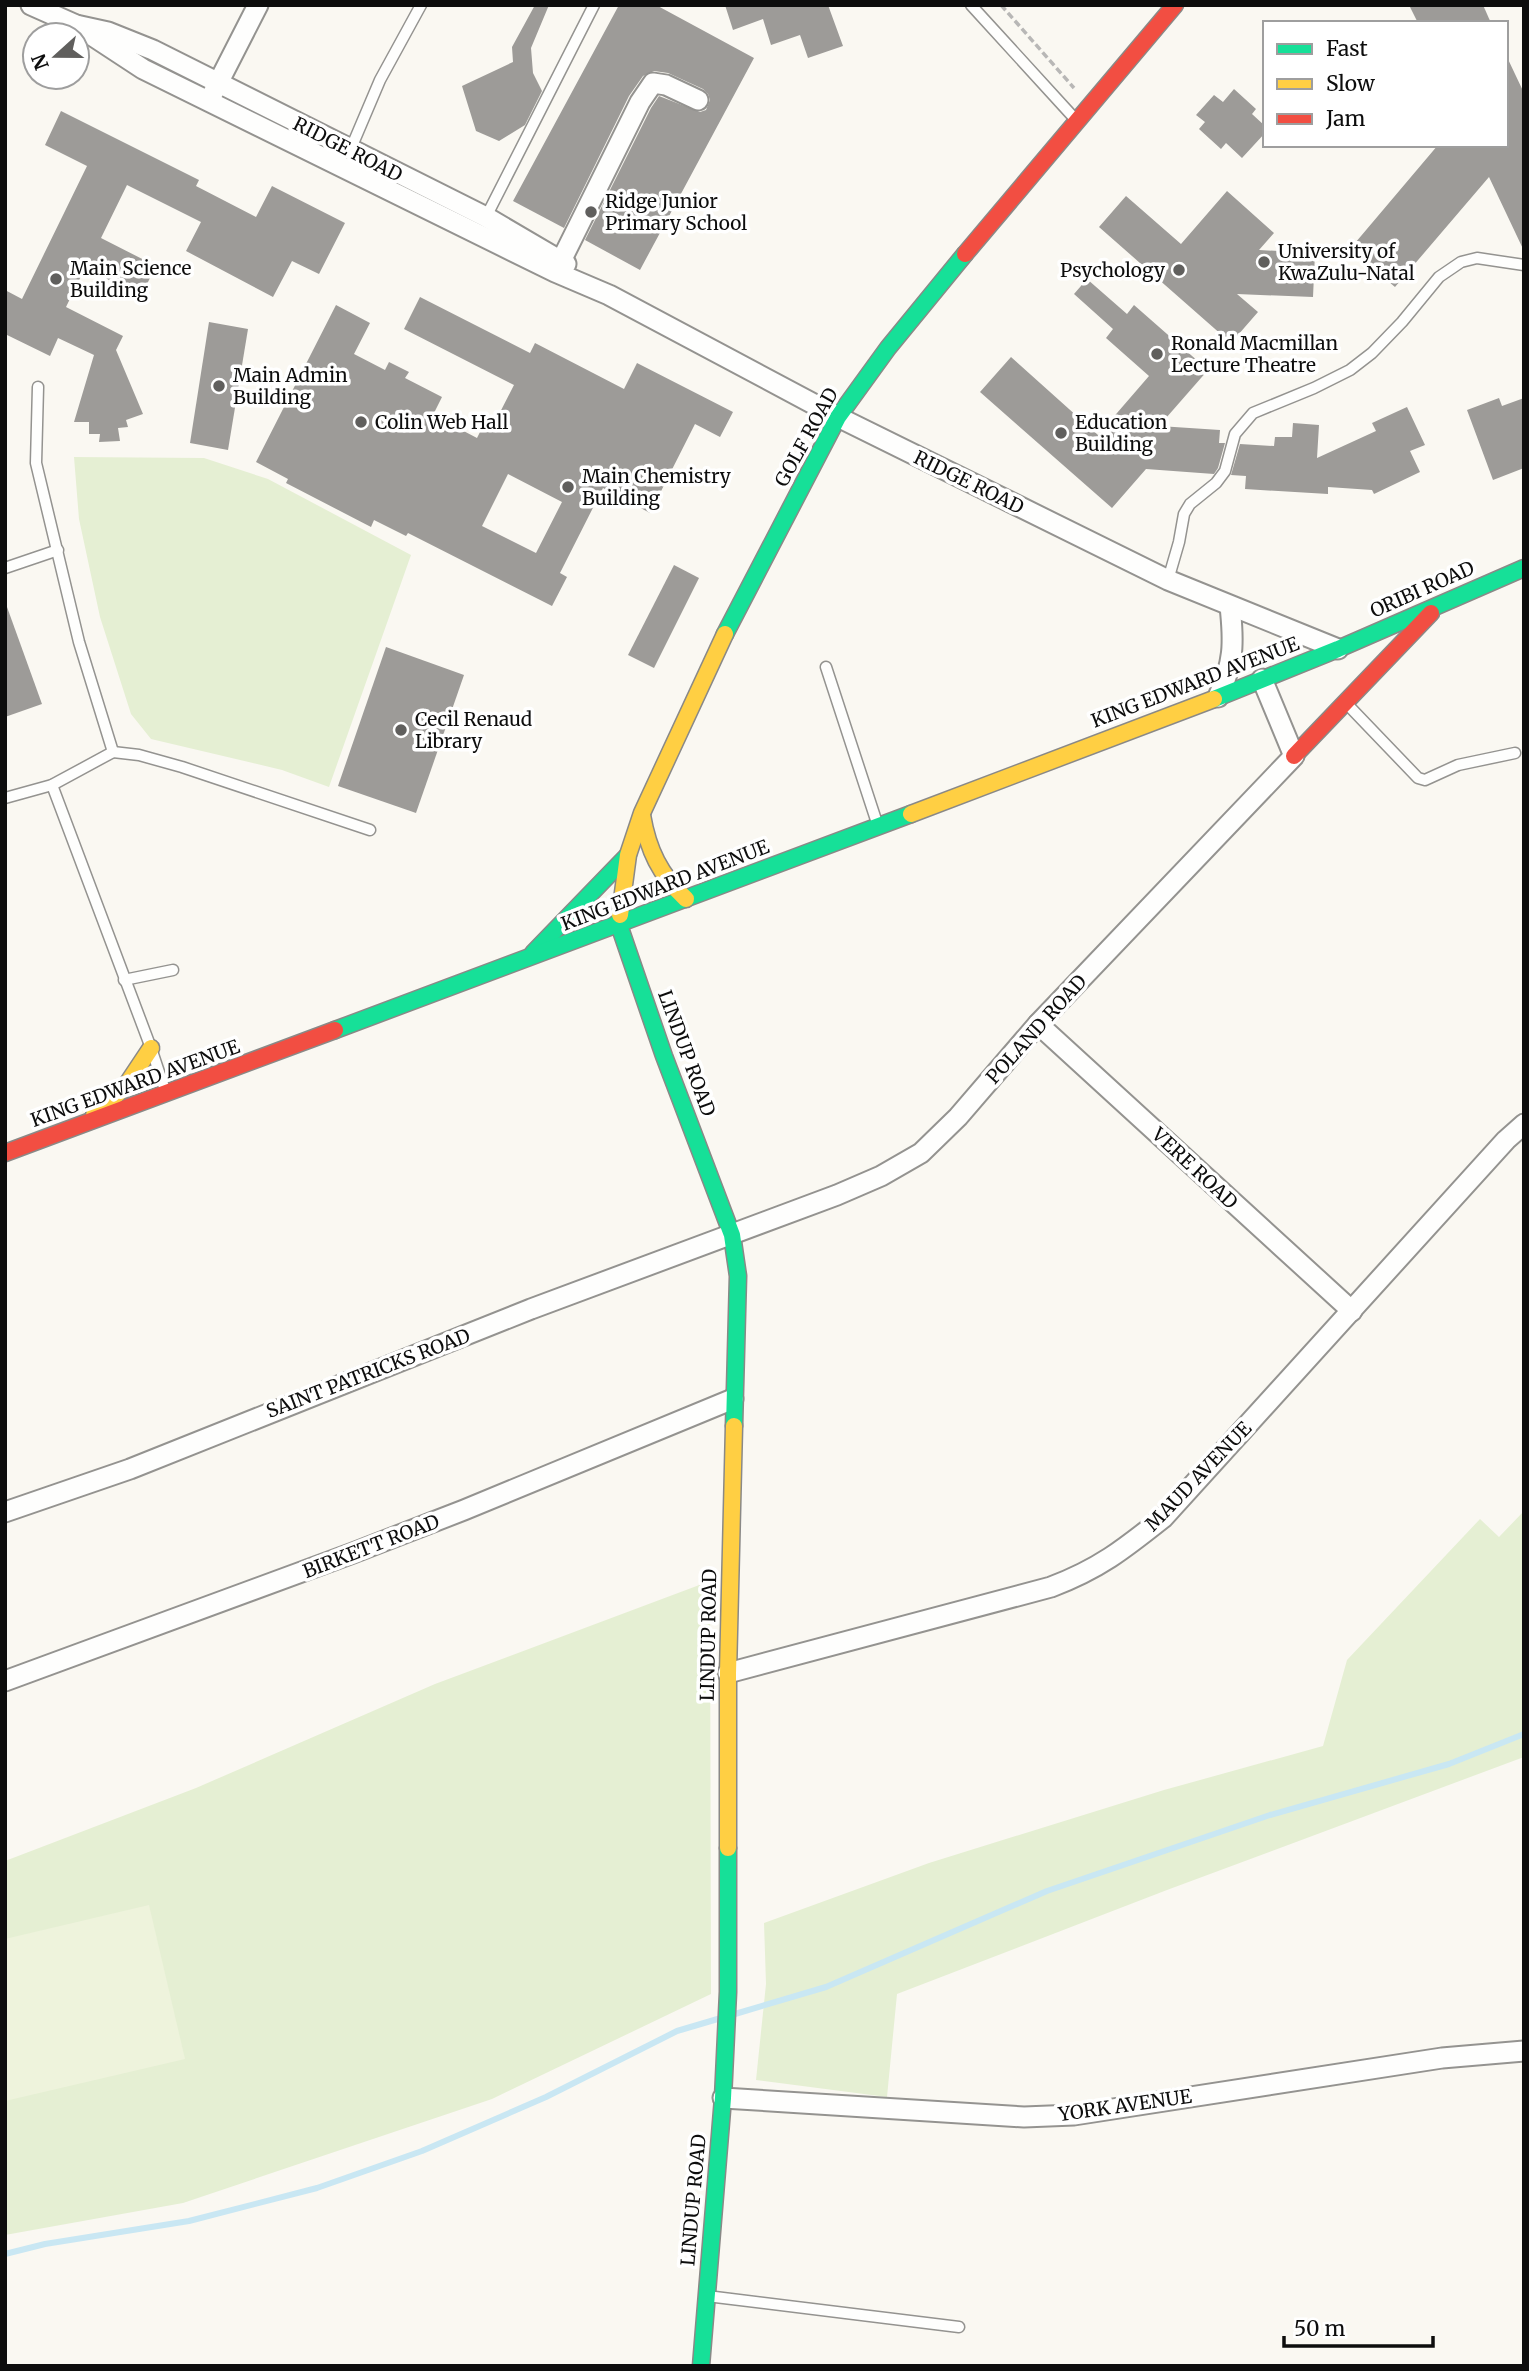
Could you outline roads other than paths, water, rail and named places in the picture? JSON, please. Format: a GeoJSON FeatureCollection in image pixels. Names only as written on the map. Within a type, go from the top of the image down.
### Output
{"type":"FeatureCollection","features":[{"type":"Feature","properties":{"kind":"street","name":"RIDGE ROAD"},"geometry":{"type":"LineString","coordinates":[[31,5],[67,21]]}},
{"type":"Feature","properties":{"kind":"street"},"geometry":{"type":"LineString","coordinates":[[208,103],[258,5]]}},
{"type":"Feature","properties":{"kind":"street","name":"GOLF ROAD"},"geometry":{"type":"LineString","coordinates":[[619,925],[628,855],[642,814],[719,646],[838,417],[888,348],[1076,120],[1175,5]]}},
{"type":"Feature","properties":{"kind":"street","name":"RIDGE ROAD"},"geometry":{"type":"LineString","coordinates":[[91,28],[108,32],[153,50],[217,83],[450,219],[555,272],[610,295],[838,417],[1168,580],[1338,649]]}},
{"type":"Feature","properties":{"kind":"street","name":"RIDGE ROAD"},"geometry":{"type":"LineString","coordinates":[[91,35],[143,69],[208,103],[486,217],[561,261],[610,295]]}},
{"type":"Feature","properties":{"kind":"street"},"geometry":{"type":"LineString","coordinates":[[561,261],[634,113],[653,83],[666,85],[698,100]]}},
{"type":"Feature","properties":{"kind":"street","name":"ORIBI ROAD"},"geometry":{"type":"LineString","coordinates":[[1338,649],[1524,568]]}},
{"type":"Feature","properties":{"kind":"street"},"geometry":{"type":"LineString","coordinates":[[1262,679],[1294,756],[1442,602]]}},
{"type":"Feature","properties":{"kind":"street"},"geometry":{"type":"LineString","coordinates":[[1218,696],[1230,670],[1230,606]]}},
{"type":"Feature","properties":{"kind":"street","name":"KING EDWARD AVENUE"},"geometry":{"type":"LineString","coordinates":[[5,1153],[524,961],[1338,649]]}},
{"type":"Feature","properties":{"kind":"street","name":"POLAND ROAD"},"geometry":{"type":"LineString","coordinates":[[732,1235],[881,1176],[922,1153],[958,1117],[1038,1024],[1294,756]]}},
{"type":"Feature","properties":{"kind":"street"},"geometry":{"type":"LineString","coordinates":[[642,814],[650,854],[662,875],[686,899]]}},
{"type":"Feature","properties":{"kind":"street"},"geometry":{"type":"LineString","coordinates":[[524,961],[550,938],[628,855]]}},
{"type":"Feature","properties":{"kind":"street","name":"LINDUP ROAD"},"geometry":{"type":"LineString","coordinates":[[619,925],[664,1056],[732,1235],[738,1276],[728,1673],[728,1992],[723,2098],[701,2366]]}},
{"type":"Feature","properties":{"kind":"street","name":"VERE ROAD"},"geometry":{"type":"LineString","coordinates":[[1038,1024],[1352,1311]]}},
{"type":"Feature","properties":{"kind":"street"},"geometry":{"type":"LineString","coordinates":[[79,1126],[116,1097],[152,1048]]}},
{"type":"Feature","properties":{"kind":"street","name":"MAUD AVENUE"},"geometry":{"type":"LineString","coordinates":[[728,1673],[1051,1587],[1093,1569],[1115,1556],[1163,1518],[1506,1140],[1524,1124]]}},
{"type":"Feature","properties":{"kind":"street","name":"SAINT PATRICKS ROAD"},"geometry":{"type":"LineString","coordinates":[[5,1512],[130,1469],[531,1309],[732,1235]]}},
{"type":"Feature","properties":{"kind":"street","name":"BIRKETT ROAD"},"geometry":{"type":"LineString","coordinates":[[5,1681],[377,1544],[733,1399]]}},
{"type":"Feature","properties":{"kind":"street","name":"YORK AVENUE"},"geometry":{"type":"LineString","coordinates":[[723,2098],[1024,2117],[1074,2115],[1431,2060],[1524,2051]]}},
{"type":"Feature","properties":{"kind":"lane"},"geometry":{"type":"LineString","coordinates":[[347,159],[380,80],[421,5]]}},
{"type":"Feature","properties":{"kind":"lane"},"geometry":{"type":"LineString","coordinates":[[486,217],[594,5]]}},
{"type":"Feature","properties":{"kind":"lane"},"geometry":{"type":"LineString","coordinates":[[971,5],[1076,120]]}},
{"type":"Feature","properties":{"kind":"lane"},"geometry":{"type":"LineString","coordinates":[[1168,580],[1184,514],[1190,504],[1216,483],[1225,471],[1235,433],[1252,413],[1350,370],[1373,353],[1439,277],[1461,262],[1477,258],[1524,265]]}},
{"type":"Feature","properties":{"kind":"lane"},"geometry":{"type":"LineString","coordinates":[[38,387],[36,463],[79,642],[113,751]]}},
{"type":"Feature","properties":{"kind":"lane"},"geometry":{"type":"LineString","coordinates":[[5,568],[58,550]]}},
{"type":"Feature","properties":{"kind":"lane"},"geometry":{"type":"LineString","coordinates":[[826,667],[879,826]]}},
{"type":"Feature","properties":{"kind":"lane"},"geometry":{"type":"LineString","coordinates":[[1345,703],[1418,778],[1424,780],[1458,765],[1515,753]]}},
{"type":"Feature","properties":{"kind":"lane"},"geometry":{"type":"LineString","coordinates":[[5,798],[52,785],[113,751],[183,767],[370,830]]}},
{"type":"Feature","properties":{"kind":"lane"},"geometry":{"type":"LineString","coordinates":[[52,785],[167,1094]]}},
{"type":"Feature","properties":{"kind":"lane"},"geometry":{"type":"LineString","coordinates":[[124,980],[173,970]]}},
{"type":"Feature","properties":{"kind":"lane"},"geometry":{"type":"LineString","coordinates":[[706,2296],[959,2327]]}},
{"type":"Feature","properties":{"kind":"waterway"},"geometry":{"type":"LineString","coordinates":[[735,2014],[826,1987],[1047,1891],[1270,1815],[1449,1764],[1524,1734]]}},
{"type":"Feature","properties":{"kind":"waterway"},"geometry":{"type":"LineString","coordinates":[[5,2254],[45,2244],[189,2221],[317,2188],[422,2151],[546,2097],[677,2031],[721,2018]]}},
{"type":"Feature","properties":{"kind":"place","name":"Ridge Junior Primary School"},"geometry":{"type":"Point","coordinates":[591,212]}},
{"type":"Feature","properties":{"kind":"place","name":"University of KwaZulu-Natal"},"geometry":{"type":"Point","coordinates":[1264,262]}},
{"type":"Feature","properties":{"kind":"place","name":"Psychology"},"geometry":{"type":"Point","coordinates":[1179,270]}},
{"type":"Feature","properties":{"kind":"place","name":"Main Science Building"},"geometry":{"type":"Point","coordinates":[56,279]}},
{"type":"Feature","properties":{"kind":"place","name":"Ronald Macmillan Lecture Theatre"},"geometry":{"type":"Point","coordinates":[1157,354]}},
{"type":"Feature","properties":{"kind":"place","name":"Main Admin Building"},"geometry":{"type":"Point","coordinates":[219,386]}},
{"type":"Feature","properties":{"kind":"place","name":"Colin Web Hall"},"geometry":{"type":"Point","coordinates":[361,422]}},
{"type":"Feature","properties":{"kind":"place","name":"Education Building"},"geometry":{"type":"Point","coordinates":[1061,433]}},
{"type":"Feature","properties":{"kind":"place","name":"Main Chemistry Building"},"geometry":{"type":"Point","coordinates":[568,487]}},
{"type":"Feature","properties":{"kind":"place","name":"Cecil Renaud Library"},"geometry":{"type":"Point","coordinates":[401,730]}}]}
